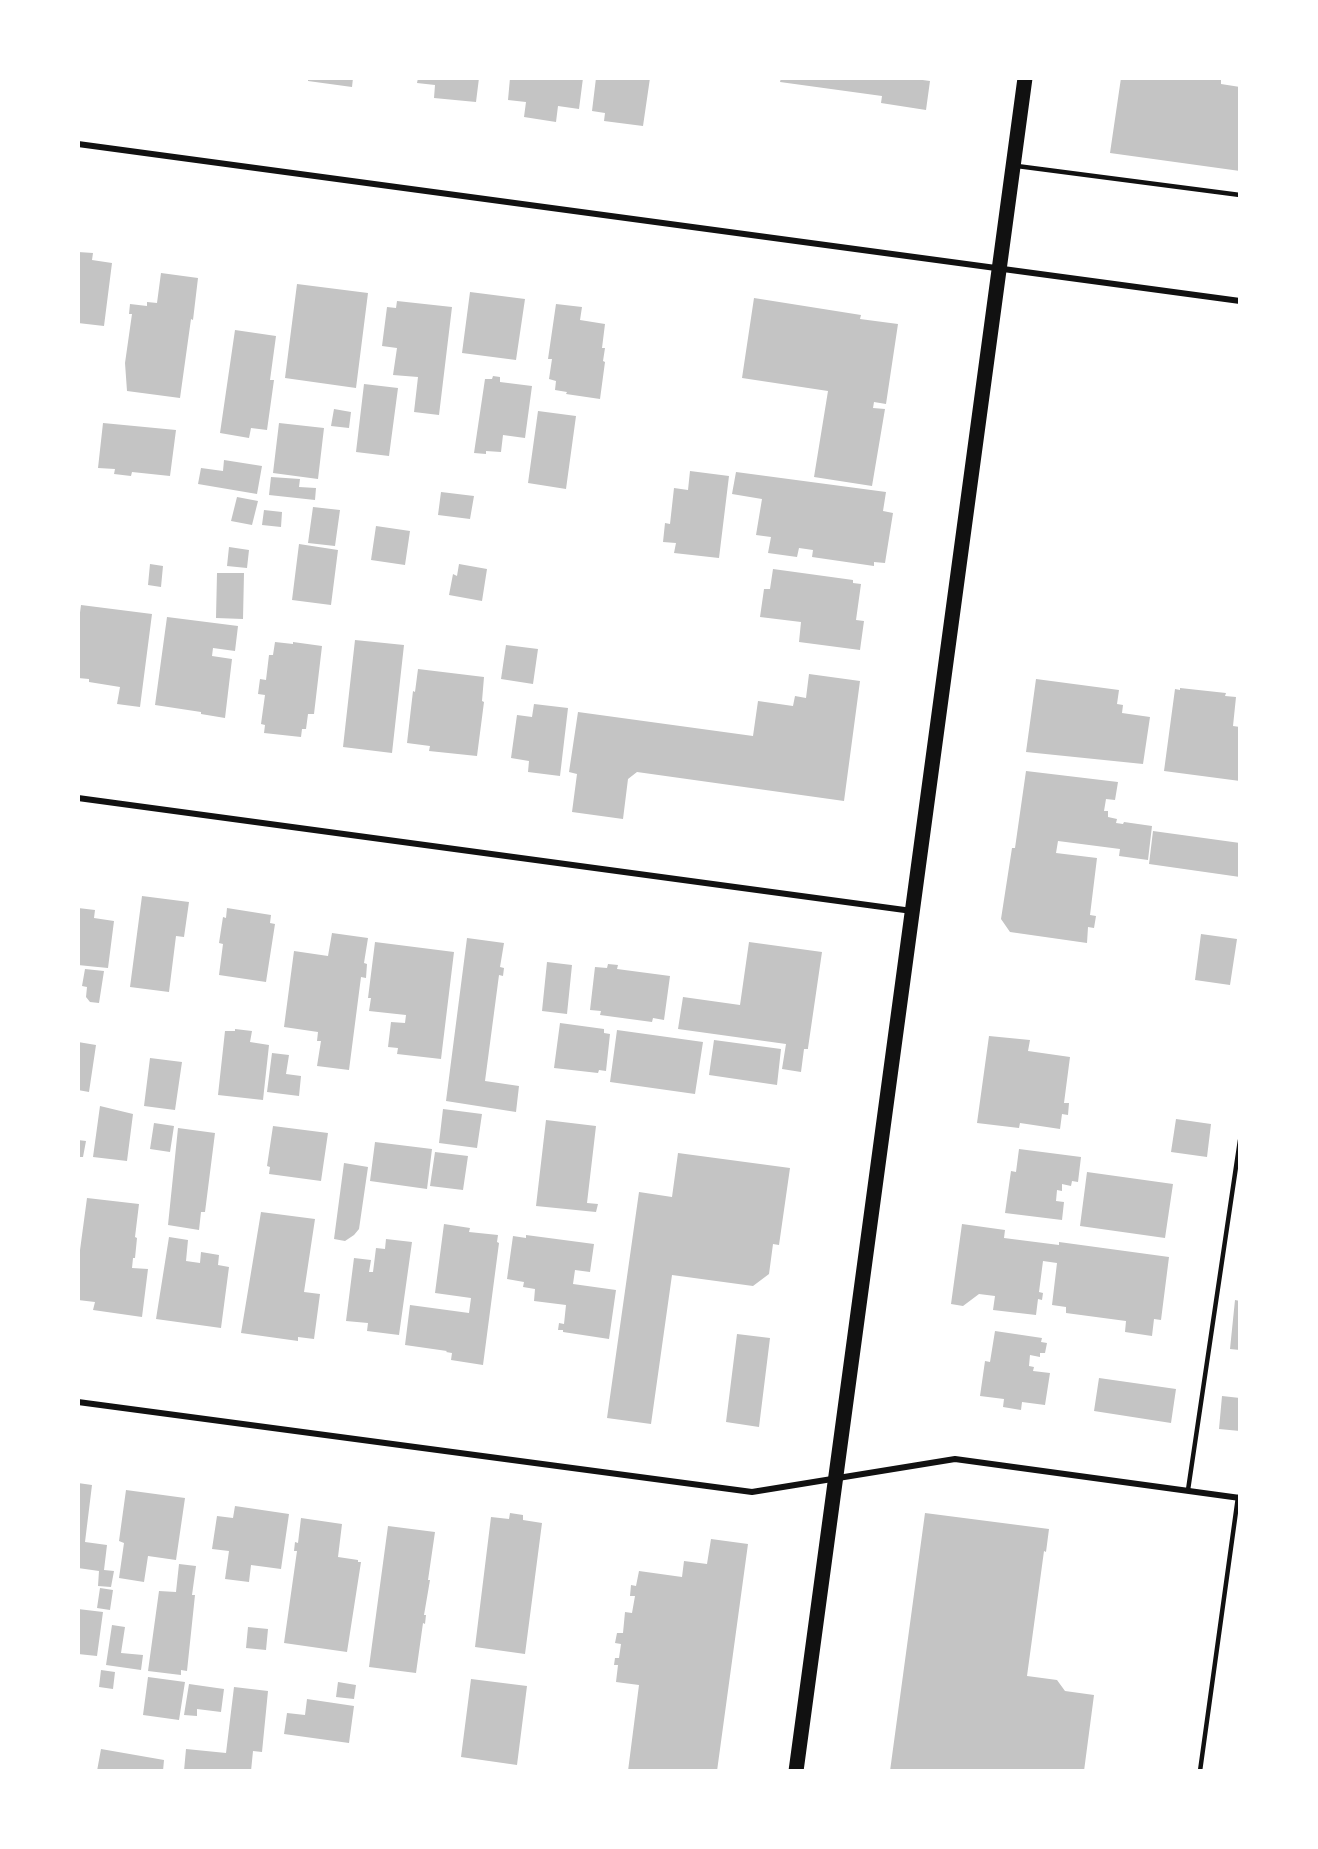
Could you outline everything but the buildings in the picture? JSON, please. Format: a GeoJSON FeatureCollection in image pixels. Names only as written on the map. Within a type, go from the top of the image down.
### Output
{"type":"FeatureCollection","features":[{"type":"Feature","properties":{"kind":"main road"},"geometry":{"type":"LineString","coordinates":[[796,1771],[1025,78]]}},
{"type":"Feature","properties":{"kind":"street"},"geometry":{"type":"LineString","coordinates":[[78,144],[1240,302]]}},
{"type":"Feature","properties":{"kind":"street"},"geometry":{"type":"LineString","coordinates":[[78,798],[912,912]]}},
{"type":"Feature","properties":{"kind":"street"},"geometry":{"type":"LineString","coordinates":[[78,1402],[752,1492],[955,1459],[1239,1498]]}},
{"type":"Feature","properties":{"kind":"lane"},"geometry":{"type":"LineString","coordinates":[[1013,165],[1240,195]]}},
{"type":"Feature","properties":{"kind":"lane"},"geometry":{"type":"LineString","coordinates":[[1188,1490],[1240,1140]]}},
{"type":"Feature","properties":{"kind":"lane"},"geometry":{"type":"LineString","coordinates":[[1200,1771],[1239,1498]]}}]}
